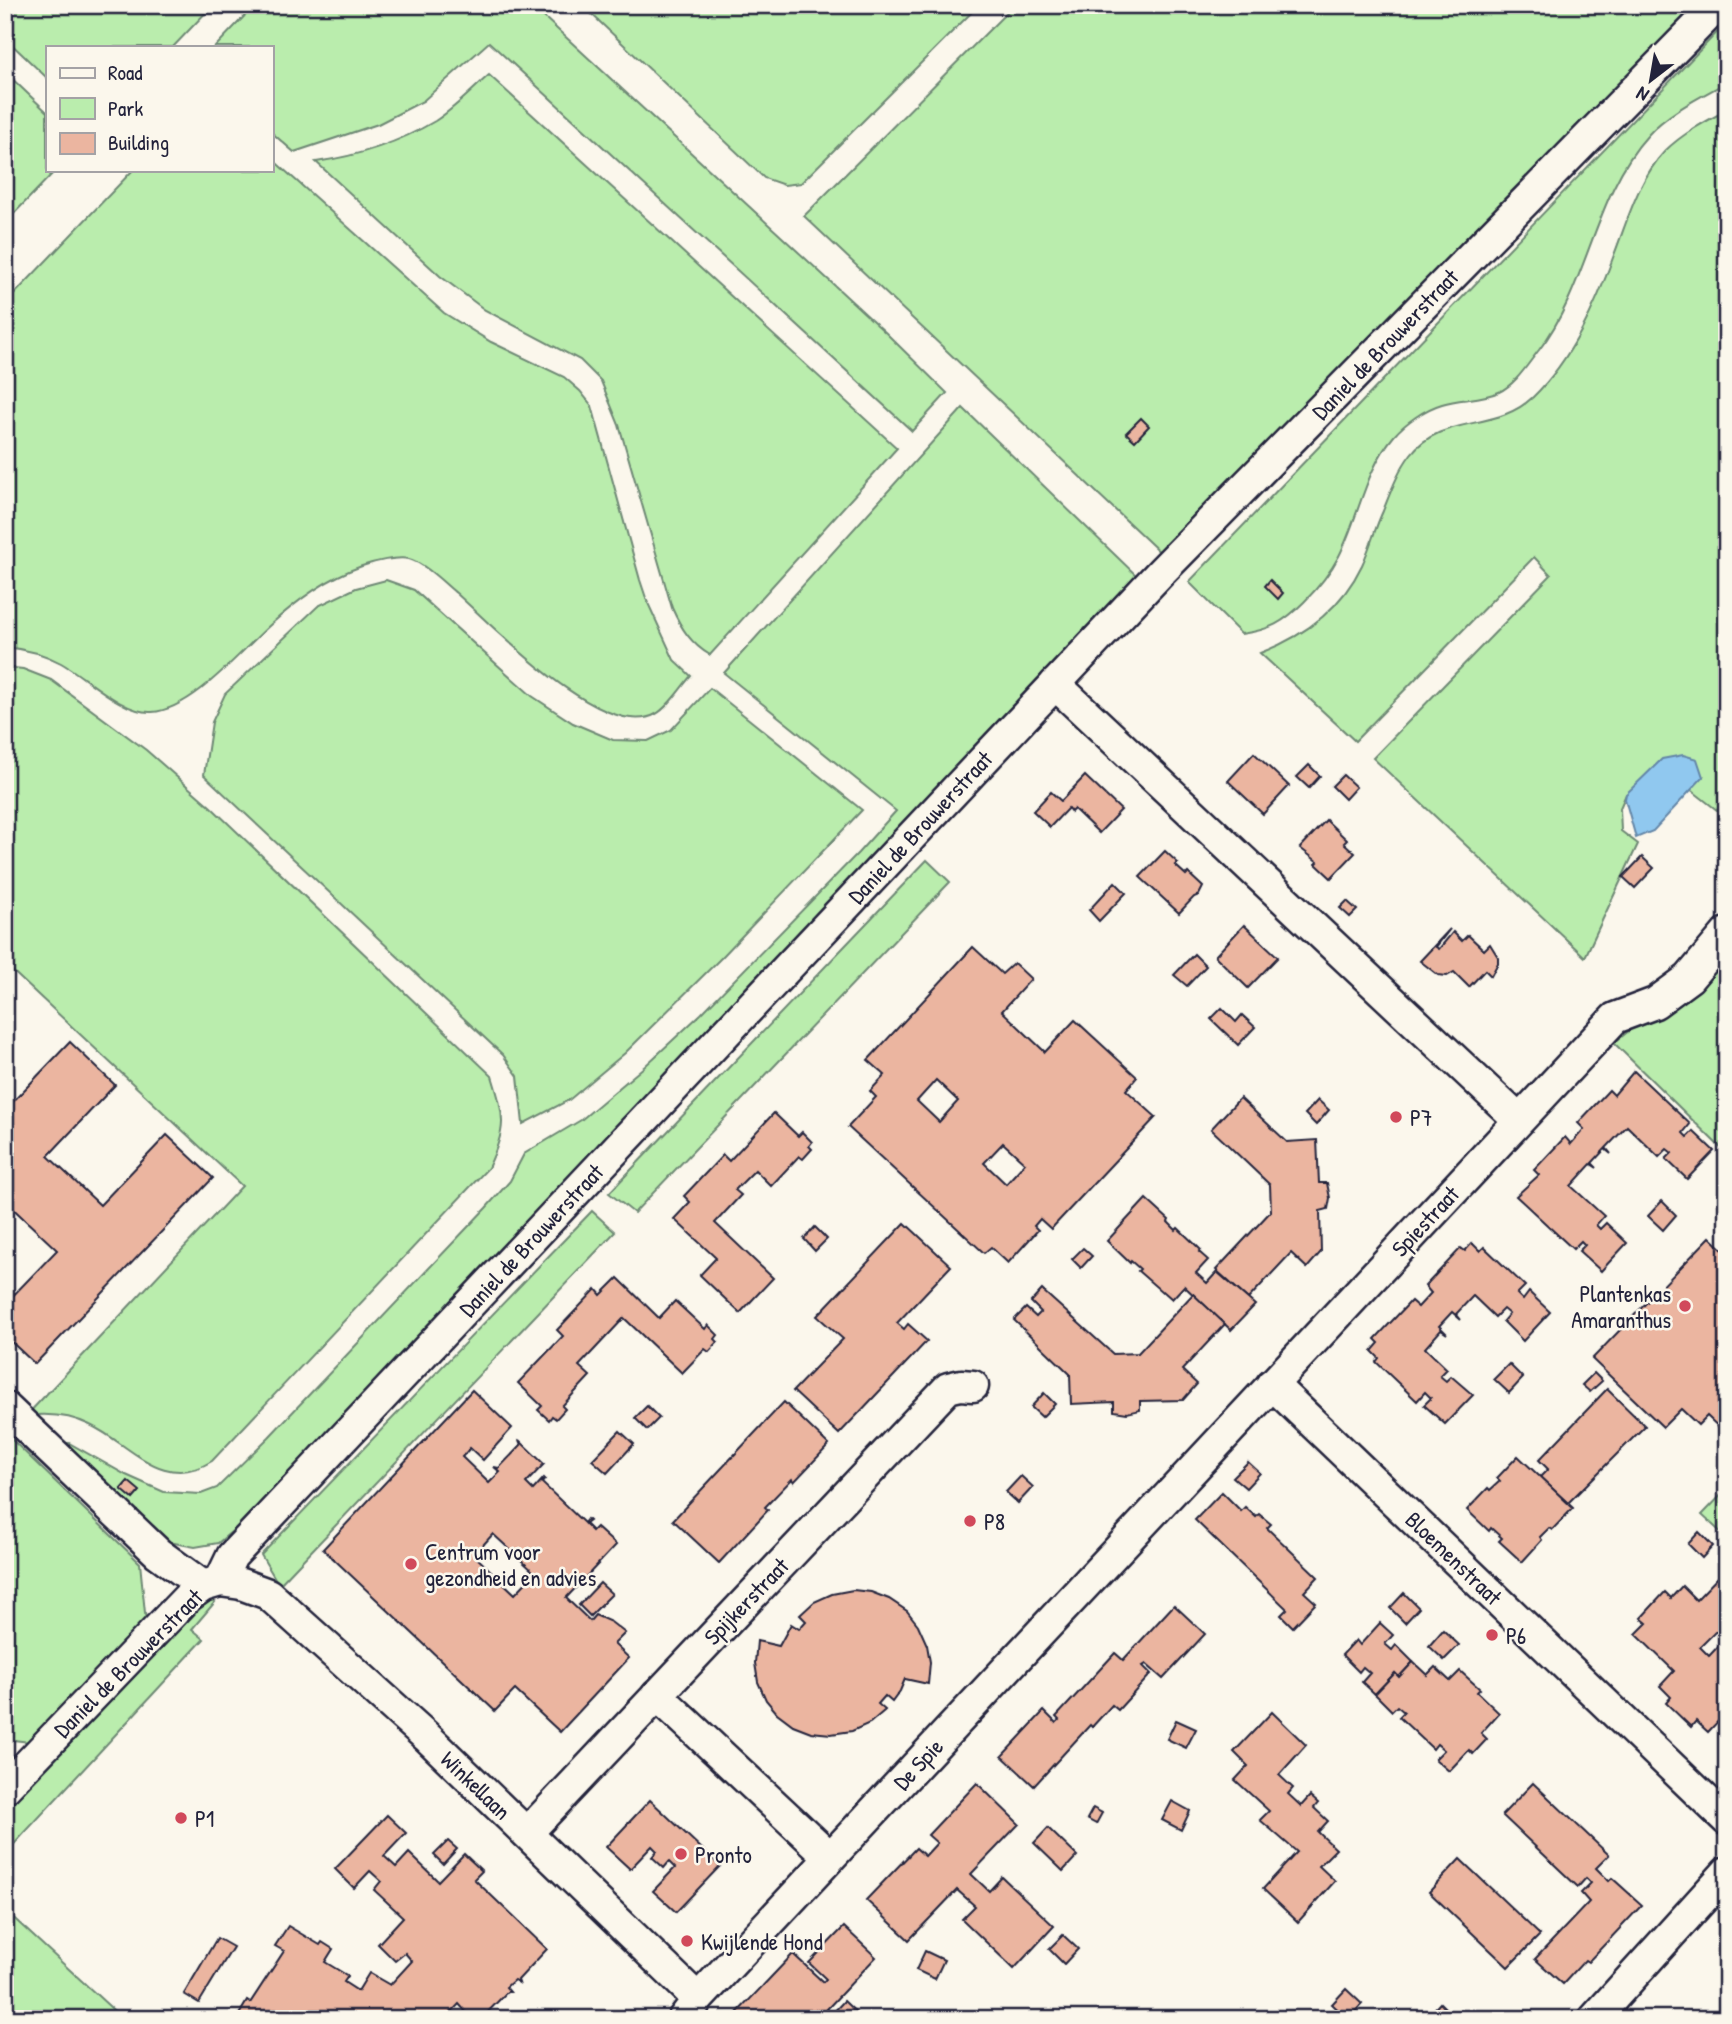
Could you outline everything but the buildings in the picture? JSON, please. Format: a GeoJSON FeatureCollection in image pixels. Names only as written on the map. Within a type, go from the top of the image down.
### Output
{"type":"FeatureCollection","features":[{"type":"Feature","properties":{"kind":"street","name":"Daniel de Brouwerstraat"},"geometry":{"type":"LineString","coordinates":[[5,1788],[189,1596],[212,1583],[232,1556],[1161,572],[1718,5]]}},
{"type":"Feature","properties":{"kind":"street"},"geometry":{"type":"LineString","coordinates":[[1055,684],[1519,1120]]}},
{"type":"Feature","properties":{"kind":"street","name":"Spiestraat"},"geometry":{"type":"LineString","coordinates":[[1137,1528],[1615,1018],[1655,1003],[1689,978],[1727,933]]}},
{"type":"Feature","properties":{"kind":"street","name":"Bloemenstraat"},"geometry":{"type":"LineString","coordinates":[[1272,1384],[1727,1820]]}},
{"type":"Feature","properties":{"kind":"street","name":"Spijkerstraat"},"geometry":{"type":"LineString","coordinates":[[527,1833],[947,1388],[961,1385],[973,1387]]}},
{"type":"Feature","properties":{"kind":"street"},"geometry":{"type":"LineString","coordinates":[[5,1407],[159,1553],[212,1583]]}},
{"type":"Feature","properties":{"kind":"street","name":"De Spie"},"geometry":{"type":"LineString","coordinates":[[690,2009],[1137,1528]]}},
{"type":"Feature","properties":{"kind":"street","name":"Winkellaan"},"geometry":{"type":"LineString","coordinates":[[212,1583],[241,1584],[268,1594],[527,1833],[690,2009]]}},
{"type":"Feature","properties":{"kind":"street"},"geometry":{"type":"LineString","coordinates":[[657,1695],[831,1857]]}},
{"type":"Feature","properties":{"kind":"street"},"geometry":{"type":"LineString","coordinates":[[1602,2016],[1727,1872]]}},
{"type":"Feature","properties":{"kind":"green space"},"geometry":{"type":"Polygon","coordinates":[[[5,5],[213,5],[174,46],[46,46],[46,77],[5,38],[5,5]]]}},
{"type":"Feature","properties":{"kind":"green space"},"geometry":{"type":"Polygon","coordinates":[[[255,5],[531,5],[886,333],[947,393],[912,431],[489,42],[423,101],[378,124],[294,152],[273,134],[273,46],[216,46],[255,5]]]}},
{"type":"Feature","properties":{"kind":"green space"},"geometry":{"type":"Polygon","coordinates":[[[582,5],[979,5],[801,183],[784,185],[764,178],[582,5]]]}},
{"type":"Feature","properties":{"kind":"green space"},"geometry":{"type":"Polygon","coordinates":[[[1014,5],[1695,5],[1166,558],[804,216],[1014,5]]]}},
{"type":"Feature","properties":{"kind":"green space"},"geometry":{"type":"Polygon","coordinates":[[[1727,22],[1727,82],[1665,119],[1648,135],[1630,159],[1615,184],[1570,297],[1556,325],[1526,368],[1499,392],[1436,406],[1399,431],[1376,464],[1346,541],[1323,580],[1304,602],[1282,620],[1268,628],[1241,634],[1189,582],[1727,22]]]}},
{"type":"Feature","properties":{"kind":"green space"},"geometry":{"type":"Polygon","coordinates":[[[5,72],[46,111],[46,172],[54,172],[5,223],[5,72]]]}},
{"type":"Feature","properties":{"kind":"green space"},"geometry":{"type":"Polygon","coordinates":[[[489,75],[897,448],[710,655],[687,635],[672,608],[619,425],[601,381],[580,360],[485,310],[440,276],[316,162],[377,148],[421,129],[449,111],[489,75]]]}},
{"type":"Feature","properties":{"kind":"green space"},"geometry":{"type":"Polygon","coordinates":[[[1727,110],[1727,818],[1690,789],[1702,777],[1626,794],[1620,808],[1621,831],[1638,844],[1585,957],[1373,758],[1551,575],[1534,557],[1355,741],[1260,653],[1307,629],[1344,595],[1362,565],[1399,474],[1411,454],[1438,433],[1519,408],[1547,382],[1571,349],[1591,312],[1648,174],[1672,145],[1694,128],[1727,110]]]}},
{"type":"Feature","properties":{"kind":"green space"},"geometry":{"type":"Polygon","coordinates":[[[273,160],[444,313],[491,342],[564,377],[580,391],[592,406],[647,601],[674,660],[691,676],[670,702],[656,714],[634,718],[608,712],[579,697],[550,676],[434,574],[415,561],[404,558],[362,566],[313,591],[270,625],[215,678],[167,709],[152,712],[129,707],[54,660],[34,652],[5,647],[5,304],[131,172],[273,172],[273,160]]]}},
{"type":"Feature","properties":{"kind":"green space"},"geometry":{"type":"Polygon","coordinates":[[[963,408],[1141,580],[237,1527],[218,1543],[195,1547],[169,1542],[145,1526],[55,1443],[69,1443],[126,1475],[164,1492],[201,1494],[217,1488],[269,1437],[486,1208],[510,1181],[524,1154],[581,1120],[645,1066],[701,1014],[896,811],[724,673],[963,408]]]}},
{"type":"Feature","properties":{"kind":"green space"},"geometry":{"type":"Polygon","coordinates":[[[386,580],[414,590],[532,696],[573,723],[613,740],[648,741],[671,730],[710,688],[862,810],[722,957],[625,1053],[569,1100],[523,1124],[518,1076],[503,1055],[204,775],[212,722],[225,694],[318,606],[356,588],[386,580]]]}},
{"type":"Feature","properties":{"kind":"green space"},"geometry":{"type":"Polygon","coordinates":[[[5,667],[23,669],[51,680],[146,750],[211,807],[492,1076],[500,1102],[501,1132],[488,1168],[212,1461],[194,1469],[178,1471],[162,1468],[133,1453],[105,1433],[75,1419],[51,1415],[26,1416],[242,1186],[5,964],[5,667]]]}},
{"type":"Feature","properties":{"kind":"green space"},"geometry":{"type":"Polygon","coordinates":[[[927,860],[950,882],[634,1213],[609,1193],[927,860]]]}},
{"type":"Feature","properties":{"kind":"green space"},"geometry":{"type":"Polygon","coordinates":[[[1727,951],[1727,1154],[1614,1043],[1727,951]]]}},
{"type":"Feature","properties":{"kind":"green space"},"geometry":{"type":"Polygon","coordinates":[[[592,1211],[615,1232],[279,1585],[261,1555],[592,1211]]]}},
{"type":"Feature","properties":{"kind":"green space"},"geometry":{"type":"Polygon","coordinates":[[[5,1433],[140,1563],[146,1623],[30,1742],[5,1739],[5,1433]]]}},
{"type":"Feature","properties":{"kind":"green space"},"geometry":{"type":"Polygon","coordinates":[[[1727,1489],[1727,1538],[1702,1515],[1727,1489]]]}},
{"type":"Feature","properties":{"kind":"green space"},"geometry":{"type":"Polygon","coordinates":[[[210,1597],[215,1602],[192,1629],[204,1639],[5,1854],[5,1805],[180,1619],[210,1597]]]}},
{"type":"Feature","properties":{"kind":"green space"},"geometry":{"type":"Polygon","coordinates":[[[5,1910],[123,2019],[5,2019],[5,1910]]]}},
{"type":"Feature","properties":{"kind":"water"},"geometry":{"type":"Polygon","coordinates":[[[1683,755],[1697,759],[1703,777],[1653,831],[1636,838],[1626,794],[1662,759],[1683,755]]]}},
{"type":"Feature","properties":{"kind":"place","name":"P7"},"geometry":{"type":"Point","coordinates":[1396,1117]}},
{"type":"Feature","properties":{"kind":"place","name":"Plantenkas Amaranthus"},"geometry":{"type":"Point","coordinates":[1685,1306]}},
{"type":"Feature","properties":{"kind":"place","name":"P8"},"geometry":{"type":"Point","coordinates":[970,1521]}},
{"type":"Feature","properties":{"kind":"place","name":"Centrum voor gezondheid en advies"},"geometry":{"type":"Point","coordinates":[411,1564]}},
{"type":"Feature","properties":{"kind":"place","name":"P6"},"geometry":{"type":"Point","coordinates":[1492,1635]}},
{"type":"Feature","properties":{"kind":"place","name":"P1"},"geometry":{"type":"Point","coordinates":[181,1818]}},
{"type":"Feature","properties":{"kind":"place","name":"Pronto"},"geometry":{"type":"Point","coordinates":[681,1854]}},
{"type":"Feature","properties":{"kind":"place","name":"Kwijlende Hond"},"geometry":{"type":"Point","coordinates":[687,1941]}}]}
